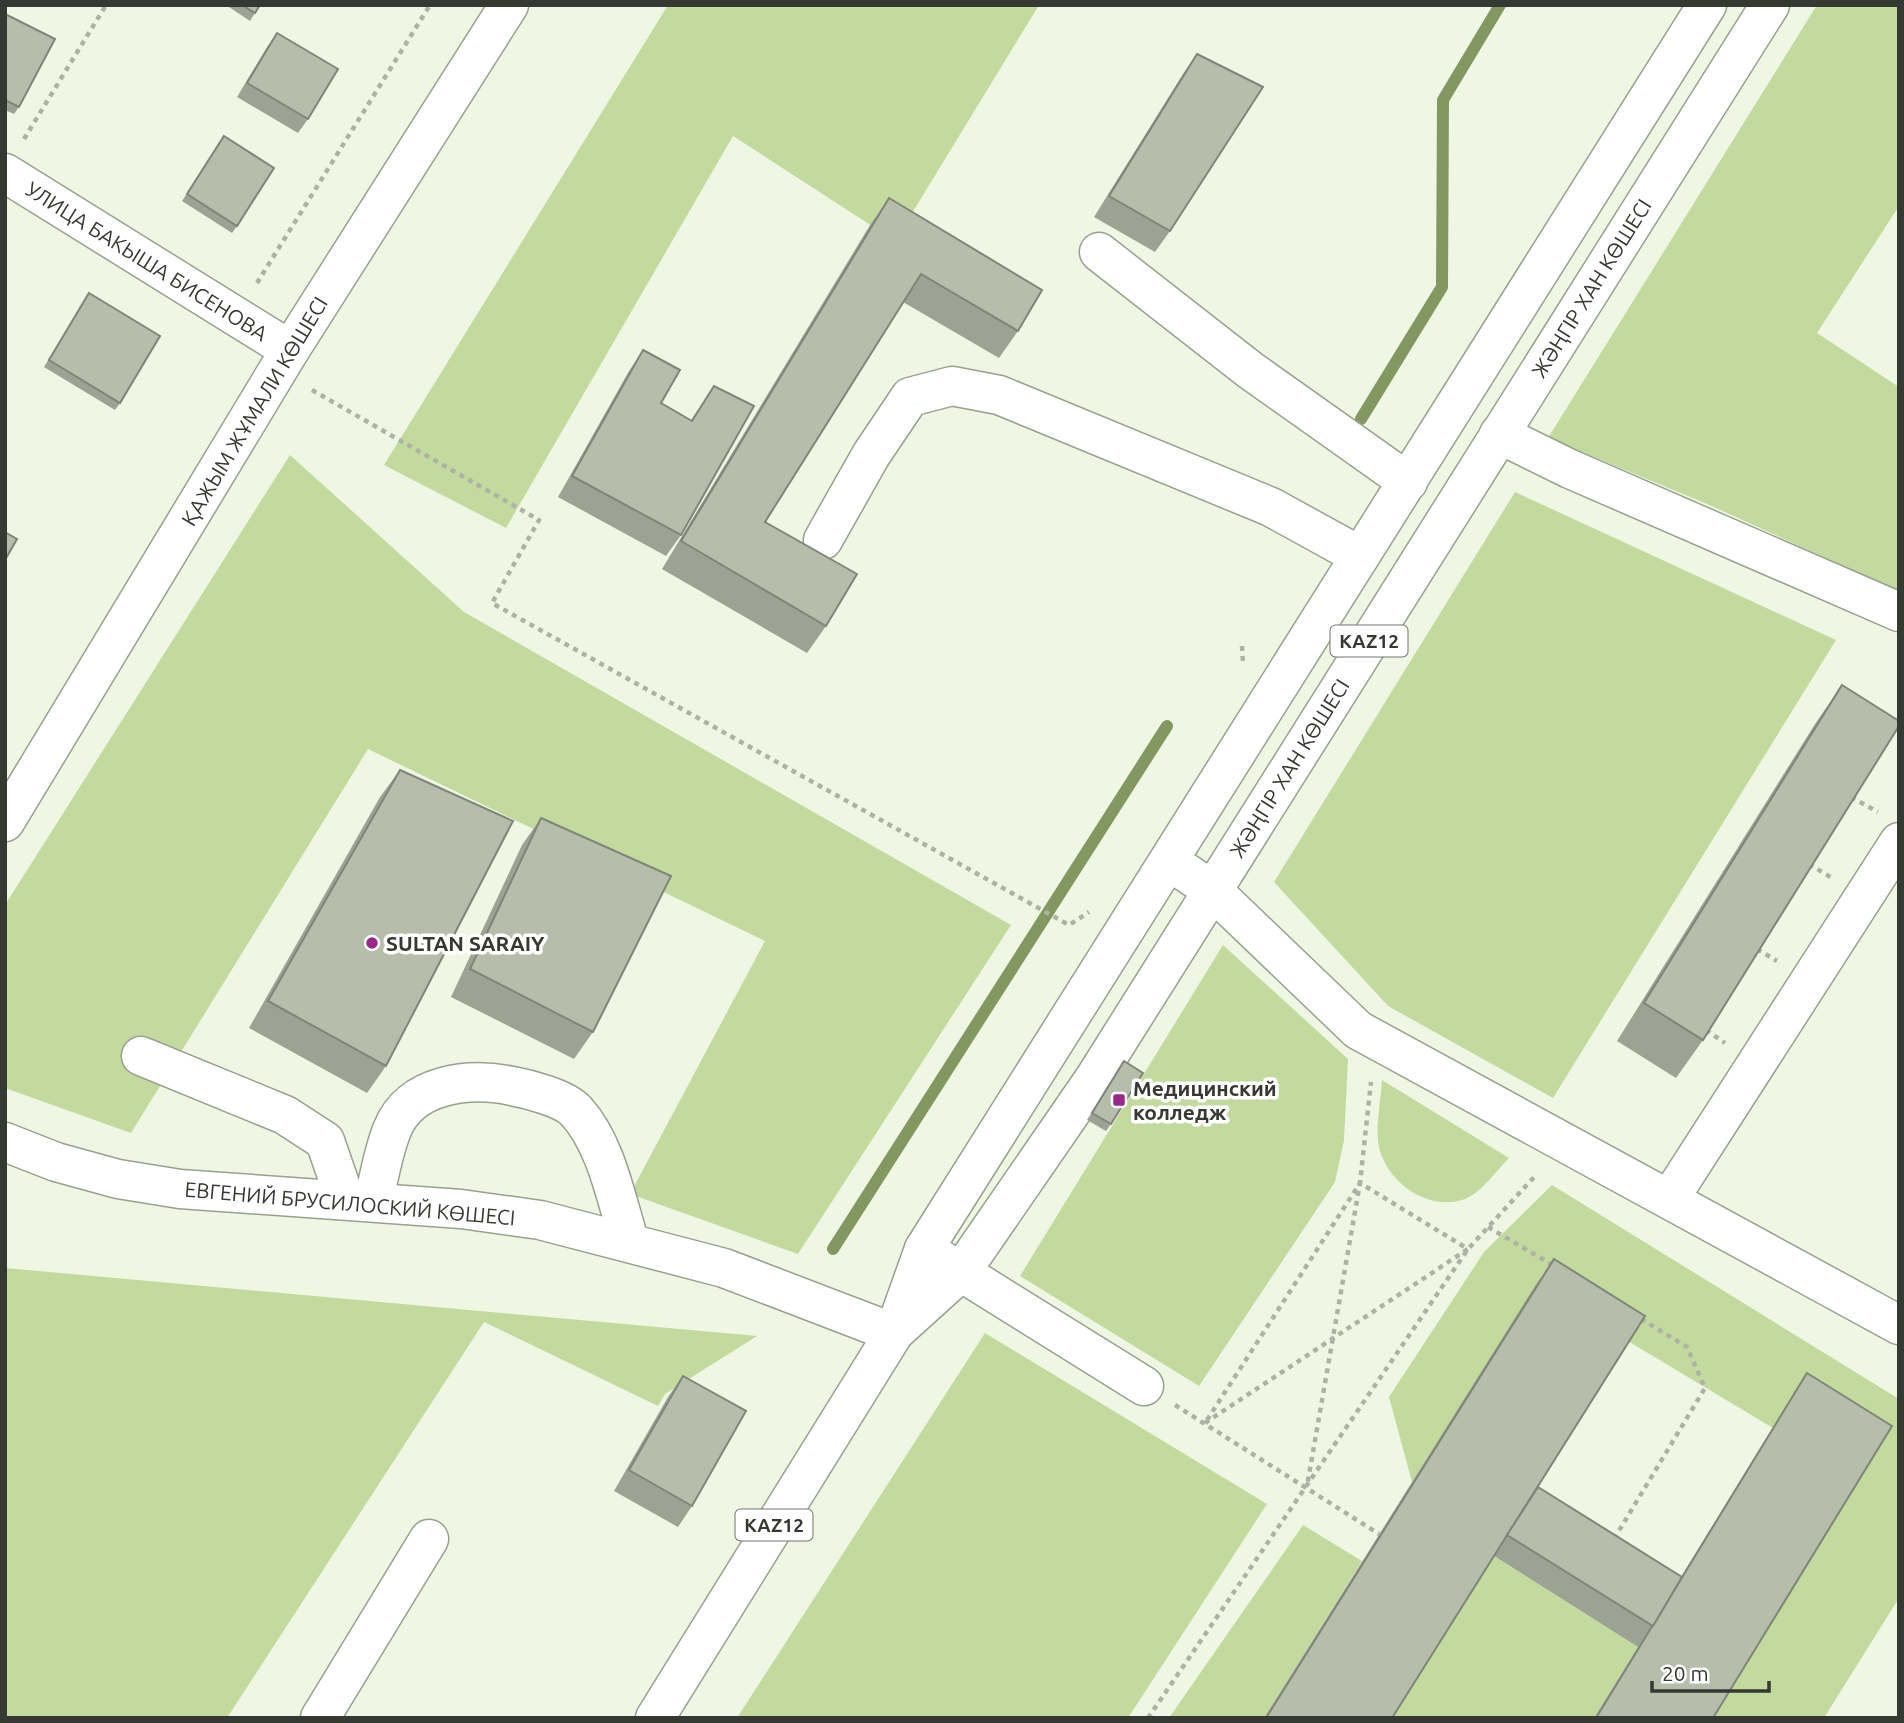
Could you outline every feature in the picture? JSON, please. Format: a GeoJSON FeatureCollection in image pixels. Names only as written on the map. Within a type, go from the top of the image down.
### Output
{"type":"FeatureCollection","features":[{"type":"Feature","properties":{"kind":"main road","name":"ҚАЖЫМ ЖҰМАЛИ КӨШЕСІ"},"geometry":{"type":"LineString","coordinates":[[5,822],[276,351],[509,5]]}},
{"type":"Feature","properties":{"kind":"main road","name":"ЖӘҢГІР ХАН КӨШЕСІ"},"geometry":{"type":"LineString","coordinates":[[655,1718],[894,1333],[924,1249],[1707,5]]}},
{"type":"Feature","properties":{"kind":"main road","name":"ЖӘҢГІР ХАН КӨШЕСІ"},"geometry":{"type":"LineString","coordinates":[[894,1333],[961,1272],[1094,1079],[1770,5]]}},
{"type":"Feature","properties":{"kind":"main road","name":"УЛИЦА БАКЫША БИСЕНОВА"},"geometry":{"type":"LineString","coordinates":[[12,160],[276,351]]}},
{"type":"Feature","properties":{"kind":"main road"},"geometry":{"type":"LineString","coordinates":[[1099,251],[1250,370],[1408,482]]}},
{"type":"Feature","properties":{"kind":"main road"},"geometry":{"type":"LineString","coordinates":[[823,540],[871,455],[910,397],[952,386],[999,396],[1271,507],[1360,556]]}},
{"type":"Feature","properties":{"kind":"main road"},"geometry":{"type":"LineString","coordinates":[[1499,434],[1570,469],[1899,612]]}},
{"type":"Feature","properties":{"kind":"main road"},"geometry":{"type":"LineString","coordinates":[[1670,1198],[1899,842]]}},
{"type":"Feature","properties":{"kind":"main road"},"geometry":{"type":"LineString","coordinates":[[1169,861],[1212,890],[1358,1030],[1899,1325]]}},
{"type":"Feature","properties":{"kind":"main road"},"geometry":{"type":"LineString","coordinates":[[141,1056],[285,1115],[325,1141],[359,1200]]}},
{"type":"Feature","properties":{"kind":"main road"},"geometry":{"type":"LineString","coordinates":[[359,1200],[392,1128],[416,1099],[445,1085],[483,1080],[535,1091],[575,1109],[601,1150],[630,1243]]}},
{"type":"Feature","properties":{"kind":"main road","name":"ЕВГЕНИЙ БРУСИЛОСКИЙ КӨШЕСІ"},"geometry":{"type":"LineString","coordinates":[[5,1142],[56,1162],[130,1181],[180,1189],[359,1200],[461,1209],[540,1220],[724,1268],[894,1333]]}},
{"type":"Feature","properties":{"kind":"main road"},"geometry":{"type":"LineString","coordinates":[[924,1249],[1144,1386]]}},
{"type":"Feature","properties":{"kind":"main road"},"geometry":{"type":"LineString","coordinates":[[320,1718],[429,1539]]}},
{"type":"Feature","properties":{"kind":"path"},"geometry":{"type":"LineString","coordinates":[[12,160],[106,5]]}},
{"type":"Feature","properties":{"kind":"path"},"geometry":{"type":"LineString","coordinates":[[430,5],[255,286],[276,351],[539,520],[492,603],[1069,925],[1090,912]]}},
{"type":"Feature","properties":{"kind":"path"},"geometry":{"type":"LineString","coordinates":[[1307,1486],[1360,1183],[1375,1039]]}},
{"type":"Feature","properties":{"kind":"path"},"geometry":{"type":"LineString","coordinates":[[1148,1718],[1468,1249],[1536,1175]]}},
{"type":"Feature","properties":{"kind":"path"},"geometry":{"type":"LineString","coordinates":[[1360,1183],[1468,1249]]}},
{"type":"Feature","properties":{"kind":"path"},"geometry":{"type":"LineString","coordinates":[[1205,1423],[1360,1183]]}},
{"type":"Feature","properties":{"kind":"path"},"geometry":{"type":"LineString","coordinates":[[1488,1227],[1559,1270]]}},
{"type":"Feature","properties":{"kind":"path"},"geometry":{"type":"LineString","coordinates":[[1205,1423],[1468,1249]]}},
{"type":"Feature","properties":{"kind":"path"},"geometry":{"type":"LineString","coordinates":[[1609,1546],[1705,1388],[1687,1347],[1629,1312]]}},
{"type":"Feature","properties":{"kind":"path"},"geometry":{"type":"LineString","coordinates":[[1144,1386],[1307,1486],[1379,1534]]}},
{"type":"Feature","properties":{"kind":"green space"},"geometry":{"type":"Polygon","coordinates":[[[668,5],[1039,5],[895,241],[733,136],[506,528],[384,465],[668,5]]]}},
{"type":"Feature","properties":{"kind":"green space"},"geometry":{"type":"Polygon","coordinates":[[[1817,5],[1899,5],[1899,206],[1817,333],[1899,387],[1899,591],[1707,504],[1548,438],[1817,5]]]}},
{"type":"Feature","properties":{"kind":"green space"},"geometry":{"type":"Polygon","coordinates":[[[290,455],[464,612],[1011,925],[798,1254],[630,1194],[765,941],[368,749],[131,1133],[5,1088],[5,905],[290,455]]]}},
{"type":"Feature","properties":{"kind":"green space"},"geometry":{"type":"Polygon","coordinates":[[[1515,492],[1836,640],[1553,1098],[1388,1006],[1274,882],[1515,492]]]}},
{"type":"Feature","properties":{"kind":"green space"},"geometry":{"type":"Polygon","coordinates":[[[1223,945],[1348,1059],[1344,1140],[1335,1182],[1199,1386],[1020,1276],[1223,945]]]}},
{"type":"Feature","properties":{"kind":"green space"},"geometry":{"type":"Polygon","coordinates":[[[1382,1080],[1509,1158],[1483,1186],[1465,1199],[1438,1202],[1413,1192],[1392,1174],[1380,1151],[1378,1125],[1382,1080]]]}},
{"type":"Feature","properties":{"kind":"green space"},"geometry":{"type":"Polygon","coordinates":[[[1552,1185],[1899,1399],[1899,1598],[1824,1718],[1711,1718],[1773,1428],[1536,1286],[1412,1482],[1389,1397],[1484,1252],[1552,1185]]]}},
{"type":"Feature","properties":{"kind":"green space"},"geometry":{"type":"Polygon","coordinates":[[[5,1268],[757,1336],[665,1394],[658,1406],[484,1322],[227,1718],[5,1718],[5,1268]]]}},
{"type":"Feature","properties":{"kind":"green space"},"geometry":{"type":"Polygon","coordinates":[[[985,1333],[1267,1504],[1128,1718],[737,1718],[985,1333]]]}},
{"type":"Feature","properties":{"kind":"green space"},"geometry":{"type":"Polygon","coordinates":[[[1303,1525],[1362,1561],[1264,1718],[1169,1718],[1303,1525]]]}},
{"type":"Feature","properties":{"kind":"green space"},"geometry":{"type":"Polygon","coordinates":[[[1492,1555],[1638,1647],[1594,1718],[1390,1718],[1492,1555]]]}},
{"type":"Feature","properties":{"kind":"building"},"geometry":{"type":"Polygon","coordinates":[[[242,5],[260,5],[255,13],[242,5]]]}},
{"type":"Feature","properties":{"kind":"building"},"geometry":{"type":"Polygon","coordinates":[[[5,14],[55,39],[19,107],[5,100],[5,14]]]}},
{"type":"Feature","properties":{"kind":"building"},"geometry":{"type":"Polygon","coordinates":[[[277,33],[338,69],[308,119],[247,83],[277,33]]]}},
{"type":"Feature","properties":{"kind":"building"},"geometry":{"type":"Polygon","coordinates":[[[1197,54],[1263,87],[1170,231],[1109,196],[1197,54]]]}},
{"type":"Feature","properties":{"kind":"building"},"geometry":{"type":"Polygon","coordinates":[[[224,136],[274,168],[237,226],[187,194],[224,136]]]}},
{"type":"Feature","properties":{"kind":"building"},"geometry":{"type":"Polygon","coordinates":[[[889,198],[1042,290],[1018,331],[921,274],[765,522],[857,574],[826,626],[681,541],[889,198]]]}},
{"type":"Feature","properties":{"kind":"building"},"geometry":{"type":"Polygon","coordinates":[[[89,293],[160,336],[120,403],[49,360],[89,293]]]}},
{"type":"Feature","properties":{"kind":"building"},"geometry":{"type":"Polygon","coordinates":[[[643,350],[680,370],[661,403],[692,421],[714,386],[754,406],[681,535],[572,476],[643,350]]]}},
{"type":"Feature","properties":{"kind":"building"},"geometry":{"type":"Polygon","coordinates":[[[5,532],[17,539],[5,560],[5,532]]]}},
{"type":"Feature","properties":{"kind":"building"},"geometry":{"type":"Polygon","coordinates":[[[1842,685],[1899,721],[1899,726],[1703,1040],[1644,1003],[1842,685]]]}},
{"type":"Feature","properties":{"kind":"building"},"geometry":{"type":"Polygon","coordinates":[[[400,770],[513,821],[386,1066],[268,1001],[400,770]]]}},
{"type":"Feature","properties":{"kind":"building"},"geometry":{"type":"Polygon","coordinates":[[[541,818],[671,876],[593,1032],[470,969],[541,818]]]}},
{"type":"Feature","properties":{"kind":"building"},"geometry":{"type":"Polygon","coordinates":[[[1124,1061],[1143,1073],[1111,1124],[1092,1113],[1124,1061]]]}},
{"type":"Feature","properties":{"kind":"building"},"geometry":{"type":"Polygon","coordinates":[[[1554,1259],[1645,1316],[1392,1718],[1266,1718],[1554,1259]]]}},
{"type":"Feature","properties":{"kind":"building"},"geometry":{"type":"Polygon","coordinates":[[[1807,1373],[1892,1426],[1713,1718],[1596,1718],[1807,1373]]]}},
{"type":"Feature","properties":{"kind":"building"},"geometry":{"type":"Polygon","coordinates":[[[683,1376],[746,1411],[692,1506],[629,1470],[683,1376]]]}},
{"type":"Feature","properties":{"kind":"building"},"geometry":{"type":"Polygon","coordinates":[[[1538,1487],[1682,1577],[1653,1626],[1507,1535],[1538,1487]]]}},
{"type":"Feature","properties":{"kind":"waterway"},"geometry":{"type":"LineString","coordinates":[[1361,419],[1442,287],[1443,100],[1500,5]]}},
{"type":"Feature","properties":{"kind":"waterway"},"geometry":{"type":"LineString","coordinates":[[833,1249],[1167,726]]}},
{"type":"Feature","properties":{"kind":"place","name":"SULTAN SARAIY"},"geometry":{"type":"Point","coordinates":[372,943]}},
{"type":"Feature","properties":{"kind":"place","name":"Медицинский колледж"},"geometry":{"type":"Point","coordinates":[1119,1100]}}]}
